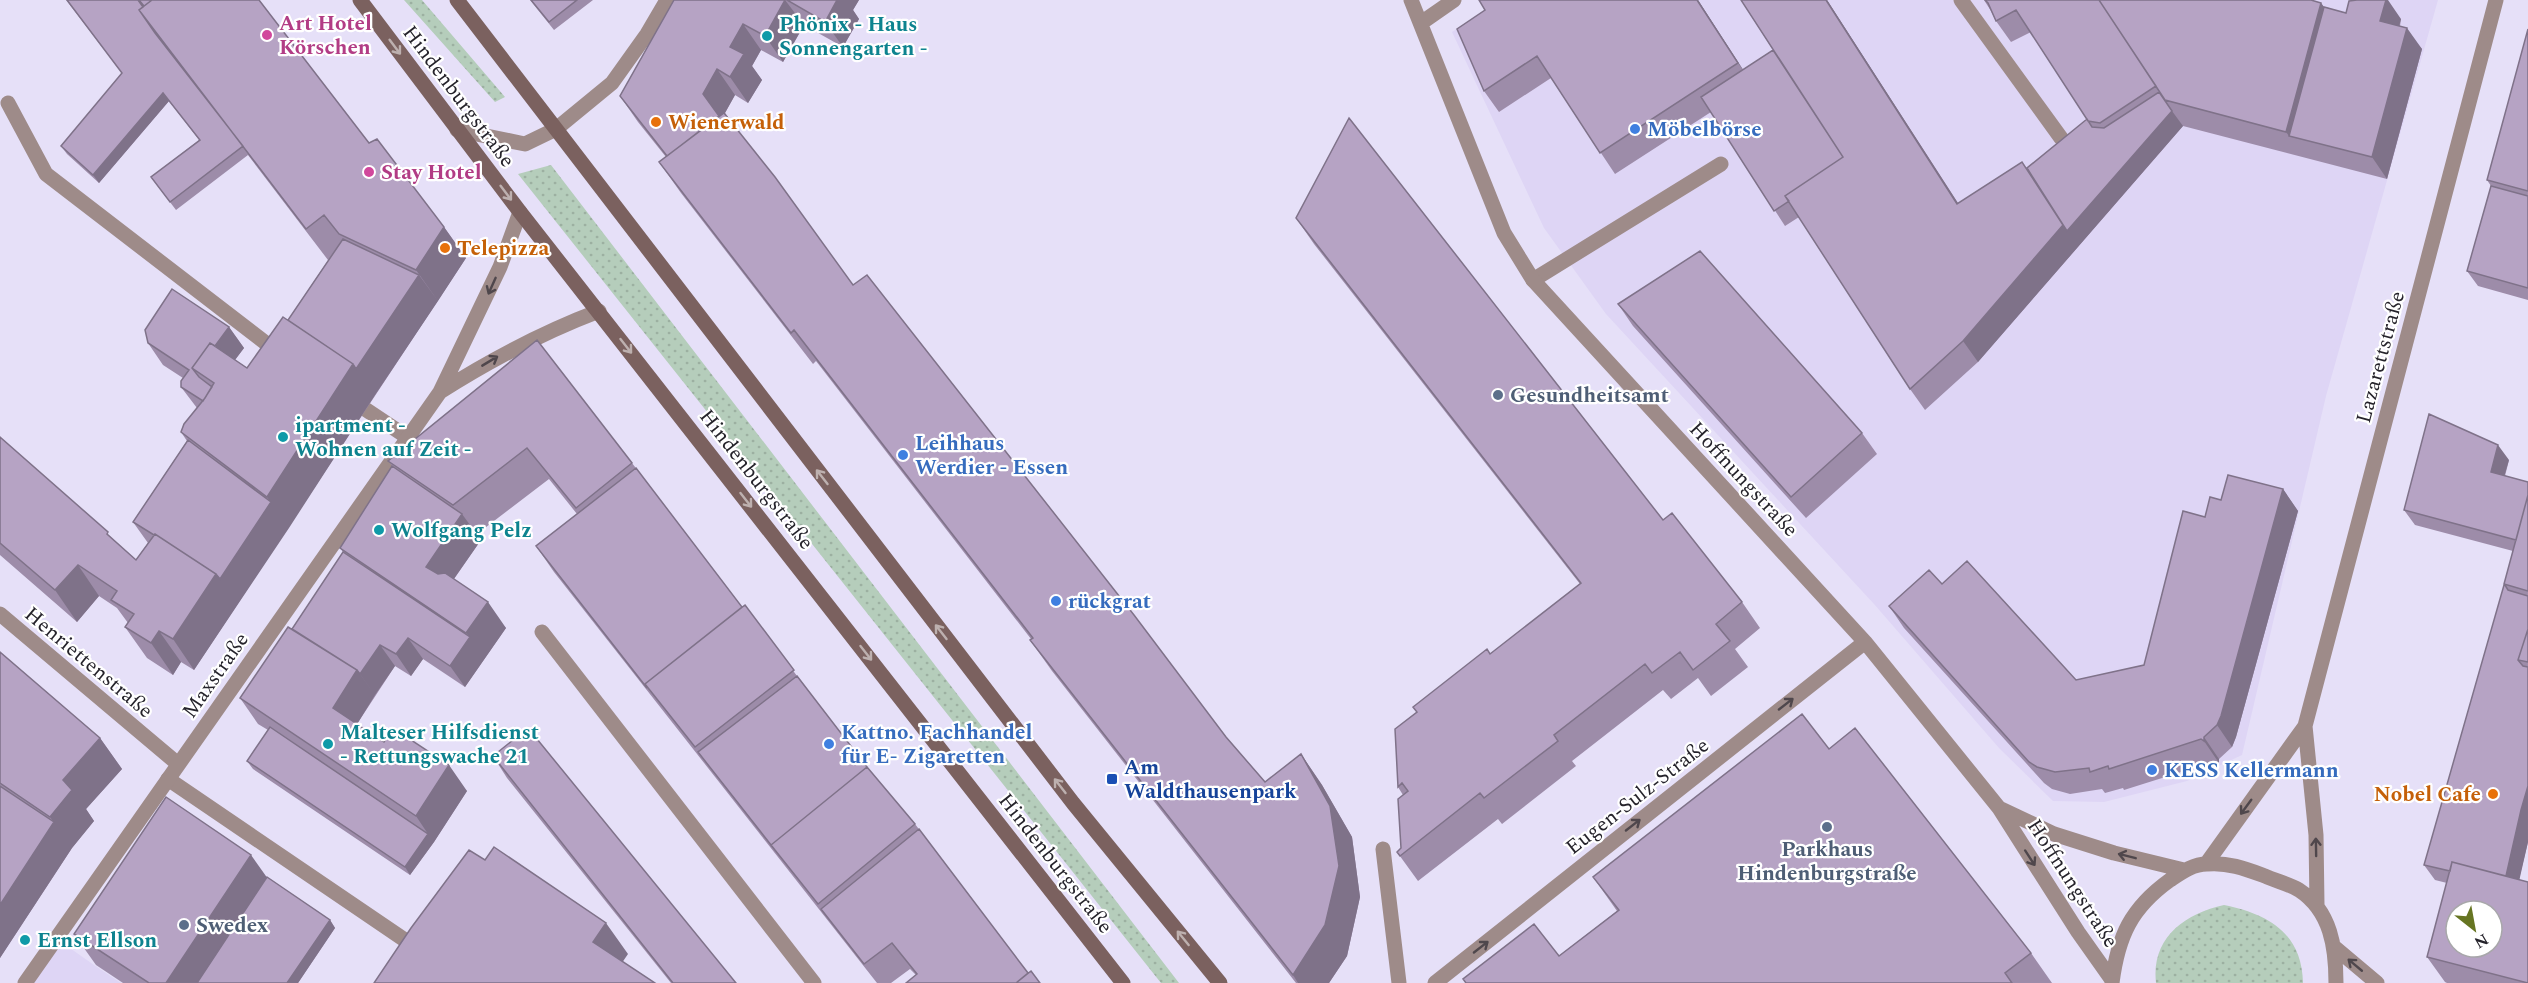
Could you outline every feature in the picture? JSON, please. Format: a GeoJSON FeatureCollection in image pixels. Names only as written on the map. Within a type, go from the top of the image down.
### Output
{"type":"FeatureCollection","features":[{"type":"Feature","properties":{"kind":"main road","name":"Hindenburgstraße"},"geometry":{"type":"LineString","coordinates":[[360,0],[520,212],[1123,983]]}},
{"type":"Feature","properties":{"kind":"main road"},"geometry":{"type":"LineString","coordinates":[[457,0],[1066,794],[1220,983]]}},
{"type":"Feature","properties":{"kind":"street"},"geometry":{"type":"LineString","coordinates":[[457,129],[525,144],[556,129],[612,82],[648,34],[667,0]]}},
{"type":"Feature","properties":{"kind":"street","name":"Hoffnungstraße"},"geometry":{"type":"LineString","coordinates":[[1411,0],[1504,232],[1533,280],[1865,642],[1999,808],[2112,981]]}},
{"type":"Feature","properties":{"kind":"street"},"geometry":{"type":"LineString","coordinates":[[1421,22],[1455,0]]}},
{"type":"Feature","properties":{"kind":"street"},"geometry":{"type":"LineString","coordinates":[[1961,0],[2061,138]]}},
{"type":"Feature","properties":{"kind":"street","name":"Lazarettstraße"},"geometry":{"type":"LineString","coordinates":[[2206,864],[2304,726],[2496,0]]}},
{"type":"Feature","properties":{"kind":"street"},"geometry":{"type":"LineString","coordinates":[[8,104],[46,174],[293,364]]}},
{"type":"Feature","properties":{"kind":"street"},"geometry":{"type":"LineString","coordinates":[[1533,280],[1721,164]]}},
{"type":"Feature","properties":{"kind":"street","name":"Maxstraße"},"geometry":{"type":"LineString","coordinates":[[25,983],[440,392],[500,267],[520,212]]}},
{"type":"Feature","properties":{"kind":"street","name":"Maxstraße"},"geometry":{"type":"LineString","coordinates":[[440,392],[494,358],[551,329],[599,311]]}},
{"type":"Feature","properties":{"kind":"street"},"geometry":{"type":"LineString","coordinates":[[338,392],[407,437]]}},
{"type":"Feature","properties":{"kind":"street","name":"Henriettenstraße"},"geometry":{"type":"LineString","coordinates":[[0,614],[178,764]]}},
{"type":"Feature","properties":{"kind":"street"},"geometry":{"type":"LineString","coordinates":[[542,632],[814,983]]}},
{"type":"Feature","properties":{"kind":"street","name":"Eugen-Sulz-Straße"},"geometry":{"type":"LineString","coordinates":[[1436,982],[1865,642]]}},
{"type":"Feature","properties":{"kind":"street","name":"Lazarettstraße"},"geometry":{"type":"LineString","coordinates":[[2304,726],[2316,835],[2317,905]]}},
{"type":"Feature","properties":{"kind":"street"},"geometry":{"type":"LineString","coordinates":[[168,779],[433,960]]}},
{"type":"Feature","properties":{"kind":"street","name":"Hoffnungstraße"},"geometry":{"type":"LineString","coordinates":[[1999,808],[2054,834],[2114,853],[2184,870]]}},
{"type":"Feature","properties":{"kind":"street"},"geometry":{"type":"LineString","coordinates":[[1383,849],[1399,983]]}},
{"type":"Feature","properties":{"kind":"street"},"geometry":{"type":"LineString","coordinates":[[2112,981],[2116,952],[2122,936],[2135,913],[2156,890],[2184,870],[2206,864],[2228,864],[2298,889],[2317,905],[2325,918],[2333,946],[2336,983]]}},
{"type":"Feature","properties":{"kind":"street"},"geometry":{"type":"LineString","coordinates":[[2333,946],[2378,983]]}},
{"type":"Feature","properties":{"kind":"shaded area"},"geometry":{"type":"Polygon","coordinates":[[[1500,0],[2438,0],[2326,396],[2242,755],[2187,781],[2104,802],[2053,801],[1999,748],[1874,604],[1606,314],[1544,228],[1452,32],[1500,0]]]}},
{"type":"Feature","properties":{"kind":"shaded area"},"geometry":{"type":"Polygon","coordinates":[[[57,939],[94,965],[121,983],[27,983],[57,939]]]}},
{"type":"Feature","properties":{"kind":"green space"},"geometry":{"type":"Polygon","coordinates":[[[404,0],[422,0],[505,97],[495,102],[404,0]]]}},
{"type":"Feature","properties":{"kind":"green space"},"geometry":{"type":"Polygon","coordinates":[[[551,165],[1179,983],[1161,983],[518,174],[551,165]]]}},
{"type":"Feature","properties":{"kind":"green space"},"geometry":{"type":"Polygon","coordinates":[[[2224,905],[2255,914],[2280,929],[2296,951],[2303,983],[2156,983],[2159,954],[2173,931],[2195,915],[2224,905]]]}},
{"type":"Feature","properties":{"kind":"building"},"geometry":{"type":"Polygon","coordinates":[[[67,0],[138,0],[143,7],[139,10],[155,33],[243,146],[170,202],[151,177],[200,140],[163,93],[93,175],[61,146],[122,73],[67,0]]]}},
{"type":"Feature","properties":{"kind":"building"},"geometry":{"type":"Polygon","coordinates":[[[139,0],[152,0],[144,6],[139,0]]]}},
{"type":"Feature","properties":{"kind":"building"},"geometry":{"type":"Polygon","coordinates":[[[152,0],[259,0],[369,143],[377,139],[444,227],[416,270],[339,234],[324,215],[306,229],[139,10],[152,0]]]}},
{"type":"Feature","properties":{"kind":"building"},"geometry":{"type":"Polygon","coordinates":[[[531,0],[577,0],[549,22],[531,0]]]}},
{"type":"Feature","properties":{"kind":"building"},"geometry":{"type":"Polygon","coordinates":[[[674,0],[785,0],[765,36],[743,24],[730,47],[744,54],[730,77],[717,69],[703,94],[719,116],[667,156],[620,96],[674,0]]]}},
{"type":"Feature","properties":{"kind":"building"},"geometry":{"type":"Polygon","coordinates":[[[787,0],[837,0],[825,22],[787,0]]]}},
{"type":"Feature","properties":{"kind":"building"},"geometry":{"type":"Polygon","coordinates":[[[1479,0],[1697,0],[1738,63],[1600,153],[1537,56],[1484,91],[1457,29],[1485,10],[1479,0]]]}},
{"type":"Feature","properties":{"kind":"building"},"geometry":{"type":"Polygon","coordinates":[[[1741,0],[1826,0],[1957,204],[2022,162],[2063,225],[1963,341],[1910,389],[1785,196],[1843,157],[1741,0]]]}},
{"type":"Feature","properties":{"kind":"building"},"geometry":{"type":"Polygon","coordinates":[[[1985,0],[2099,0],[2156,86],[2100,123],[2088,121],[2016,10],[1996,21],[1985,0]]]}},
{"type":"Feature","properties":{"kind":"building"},"geometry":{"type":"Polygon","coordinates":[[[2099,0],[2311,0],[2321,3],[2286,132],[2165,100],[2099,0]]]}},
{"type":"Feature","properties":{"kind":"building"},"geometry":{"type":"Polygon","coordinates":[[[2386,0],[2380,21],[2407,28],[2372,157],[2289,136],[2324,7],[2346,13],[2349,1],[2386,0]]]}},
{"type":"Feature","properties":{"kind":"building"},"geometry":{"type":"Polygon","coordinates":[[[2528,29],[2528,191],[2487,180],[2528,29]]]}},
{"type":"Feature","properties":{"kind":"building"},"geometry":{"type":"Polygon","coordinates":[[[1773,50],[1843,157],[1785,196],[1789,201],[1774,211],[1701,97],[1773,50]]]}},
{"type":"Feature","properties":{"kind":"building"},"geometry":{"type":"Polygon","coordinates":[[[2159,92],[2172,111],[2067,231],[2027,168],[2087,119],[2092,127],[2104,128],[2159,92]]]}},
{"type":"Feature","properties":{"kind":"building"},"geometry":{"type":"Polygon","coordinates":[[[724,113],[775,177],[853,285],[867,275],[1134,615],[1226,737],[1265,782],[1301,754],[1330,806],[1339,866],[1325,925],[1293,975],[1030,640],[1033,638],[794,330],[791,333],[659,162],[724,113]]]}},
{"type":"Feature","properties":{"kind":"building","name":"Gesundheitsamt"},"geometry":{"type":"Polygon","coordinates":[[[1349,118],[1663,520],[1672,513],[1742,602],[1716,624],[1730,641],[1693,670],[1680,652],[1652,673],[1645,664],[1554,735],[1558,741],[1484,798],[1480,793],[1400,856],[1397,852],[1401,848],[1398,799],[1408,791],[1402,783],[1398,787],[1395,729],[1417,712],[1413,707],[1487,649],[1490,654],[1581,583],[1296,218],[1349,118]]]}},
{"type":"Feature","properties":{"kind":"building"},"geometry":{"type":"Polygon","coordinates":[[[2491,186],[2528,196],[2528,288],[2467,271],[2491,186]]]}},
{"type":"Feature","properties":{"kind":"building"},"geometry":{"type":"Polygon","coordinates":[[[343,239],[419,275],[356,369],[353,364],[288,320],[343,239]]]}},
{"type":"Feature","properties":{"kind":"building"},"geometry":{"type":"Polygon","coordinates":[[[1700,251],[1862,433],[1791,497],[1618,304],[1700,251]]]}},
{"type":"Feature","properties":{"kind":"building"},"geometry":{"type":"Polygon","coordinates":[[[172,289],[229,327],[215,346],[210,343],[192,368],[212,387],[203,401],[181,387],[181,381],[189,370],[148,343],[145,330],[172,289]]]}},
{"type":"Feature","properties":{"kind":"building","name":"ipartment - Wohnen auf Zeit -"},"geometry":{"type":"Polygon","coordinates":[[[283,317],[353,364],[267,497],[181,432],[184,424],[214,383],[192,368],[210,343],[247,368],[283,317]]]}},
{"type":"Feature","properties":{"kind":"building"},"geometry":{"type":"Polygon","coordinates":[[[537,340],[632,463],[576,508],[527,448],[453,505],[388,461],[537,340]]]}},
{"type":"Feature","properties":{"kind":"building"},"geometry":{"type":"Polygon","coordinates":[[[2429,414],[2498,445],[2491,472],[2528,482],[2528,495],[2516,540],[2404,510],[2429,414]]]}},
{"type":"Feature","properties":{"kind":"building"},"geometry":{"type":"Polygon","coordinates":[[[0,437],[108,532],[107,534],[136,560],[155,534],[216,574],[173,639],[159,631],[151,643],[125,627],[134,614],[111,600],[117,591],[78,565],[55,590],[0,543],[0,437]]]}},
{"type":"Feature","properties":{"kind":"building"},"geometry":{"type":"Polygon","coordinates":[[[188,440],[271,502],[220,579],[216,574],[155,534],[133,522],[188,440]]]}},
{"type":"Feature","properties":{"kind":"building"},"geometry":{"type":"Polygon","coordinates":[[[392,466],[462,514],[426,567],[438,574],[445,573],[488,602],[466,633],[340,548],[392,466]]]}},
{"type":"Feature","properties":{"kind":"building"},"geometry":{"type":"Polygon","coordinates":[[[636,468],[742,607],[645,684],[647,688],[536,546],[636,468]]]}},
{"type":"Feature","properties":{"kind":"building"},"geometry":{"type":"Polygon","coordinates":[[[2228,475],[2283,489],[2221,716],[2217,725],[2204,737],[2204,741],[2201,739],[2109,769],[2108,766],[2090,772],[2089,768],[2055,772],[2037,767],[2029,762],[1889,606],[1929,570],[1942,584],[1967,561],[2076,680],[2144,665],[2183,511],[2205,517],[2210,497],[2221,500],[2228,475]]]}},
{"type":"Feature","properties":{"kind":"building"},"geometry":{"type":"Polygon","coordinates":[[[2528,495],[2528,591],[2504,584],[2528,495]]]}},
{"type":"Feature","properties":{"kind":"building"},"geometry":{"type":"Polygon","coordinates":[[[343,552],[470,637],[450,666],[408,638],[396,654],[380,645],[360,674],[292,629],[343,552]]]}},
{"type":"Feature","properties":{"kind":"building"},"geometry":{"type":"Polygon","coordinates":[[[2504,585],[2508,590],[2528,596],[2528,629],[2518,660],[2523,666],[2528,667],[2528,786],[2506,876],[2452,862],[2450,871],[2424,865],[2504,585]]]}},
{"type":"Feature","properties":{"kind":"building"},"geometry":{"type":"Polygon","coordinates":[[[745,605],[794,670],[695,747],[645,684],[745,605]]]}},
{"type":"Feature","properties":{"kind":"building","name":"Malteser Hilfsdienst - Rettungswache 21"},"geometry":{"type":"Polygon","coordinates":[[[288,627],[357,670],[333,708],[384,742],[393,728],[449,765],[416,816],[240,698],[288,627]]]}},
{"type":"Feature","properties":{"kind":"building"},"geometry":{"type":"Polygon","coordinates":[[[2528,629],[2528,662],[2518,660],[2528,629]]]}},
{"type":"Feature","properties":{"kind":"building"},"geometry":{"type":"Polygon","coordinates":[[[0,652],[100,738],[63,780],[72,790],[50,817],[0,783],[0,652]]]}},
{"type":"Feature","properties":{"kind":"building"},"geometry":{"type":"Polygon","coordinates":[[[797,676],[867,767],[771,845],[698,752],[797,676]]]}},
{"type":"Feature","properties":{"kind":"building","name":"Parkhaus Hindenburgstraße"},"geometry":{"type":"Polygon","coordinates":[[[1802,714],[1829,749],[1855,728],[2031,953],[2005,973],[2012,983],[1466,983],[1463,979],[1534,924],[1559,956],[1619,910],[1593,877],[1802,714]]]}},
{"type":"Feature","properties":{"kind":"building"},"geometry":{"type":"Polygon","coordinates":[[[270,727],[428,834],[405,867],[247,761],[270,727]]]}},
{"type":"Feature","properties":{"kind":"building"},"geometry":{"type":"Polygon","coordinates":[[[528,728],[736,983],[673,983],[493,756],[528,728]]]}},
{"type":"Feature","properties":{"kind":"building"},"geometry":{"type":"Polygon","coordinates":[[[867,767],[915,824],[818,904],[771,845],[867,767]]]}},
{"type":"Feature","properties":{"kind":"building"},"geometry":{"type":"Polygon","coordinates":[[[0,786],[54,822],[0,905],[0,786]]]}},
{"type":"Feature","properties":{"kind":"building","name":"Swedex"},"geometry":{"type":"Polygon","coordinates":[[[166,797],[251,855],[166,983],[149,983],[74,934],[166,797]]]}},
{"type":"Feature","properties":{"kind":"building"},"geometry":{"type":"Polygon","coordinates":[[[919,829],[1028,973],[1016,983],[906,983],[917,974],[892,943],[864,964],[821,909],[919,829]]]}},
{"type":"Feature","properties":{"kind":"building"},"geometry":{"type":"Polygon","coordinates":[[[494,847],[606,923],[593,942],[655,983],[374,983],[411,928],[469,850],[485,860],[494,847]]]}},
{"type":"Feature","properties":{"kind":"building"},"geometry":{"type":"Polygon","coordinates":[[[2452,862],[2528,882],[2528,983],[2427,957],[2452,862]]]}},
{"type":"Feature","properties":{"kind":"building"},"geometry":{"type":"Polygon","coordinates":[[[267,877],[330,920],[287,983],[197,983],[267,877]]]}},
{"type":"Feature","properties":{"kind":"building"},"geometry":{"type":"Polygon","coordinates":[[[1031,971],[1040,983],[1016,983],[1031,971]]]}},
{"type":"Feature","properties":{"kind":"place","name":"Art Hotel Körschen"},"geometry":{"type":"Point","coordinates":[267,35]}},
{"type":"Feature","properties":{"kind":"place","name":"Phönix - Haus Sonnengarten -"},"geometry":{"type":"Point","coordinates":[767,36]}},
{"type":"Feature","properties":{"kind":"place","name":"Wienerwald"},"geometry":{"type":"Point","coordinates":[656,122]}},
{"type":"Feature","properties":{"kind":"place","name":"Möbelbörse"},"geometry":{"type":"Point","coordinates":[1635,129]}},
{"type":"Feature","properties":{"kind":"place","name":"Stay Hotel"},"geometry":{"type":"Point","coordinates":[369,172]}},
{"type":"Feature","properties":{"kind":"place","name":"Telepizza"},"geometry":{"type":"Point","coordinates":[445,248]}},
{"type":"Feature","properties":{"kind":"place","name":"Gesundheitsamt"},"geometry":{"type":"Point","coordinates":[1498,395]}},
{"type":"Feature","properties":{"kind":"place","name":"ipartment - Wohnen auf Zeit -"},"geometry":{"type":"Point","coordinates":[283,437]}},
{"type":"Feature","properties":{"kind":"place","name":"Leihhaus Werdier - Essen"},"geometry":{"type":"Point","coordinates":[903,455]}},
{"type":"Feature","properties":{"kind":"place","name":"Wolfgang Pelz"},"geometry":{"type":"Point","coordinates":[379,530]}},
{"type":"Feature","properties":{"kind":"place","name":"rückgrat"},"geometry":{"type":"Point","coordinates":[1056,601]}},
{"type":"Feature","properties":{"kind":"place","name":"Malteser Hilfsdienst - Rettungswache 21"},"geometry":{"type":"Point","coordinates":[328,744]}},
{"type":"Feature","properties":{"kind":"place","name":"Kattno. Fachhandel für E- Zigaretten"},"geometry":{"type":"Point","coordinates":[829,744]}},
{"type":"Feature","properties":{"kind":"place","name":"KESS Kellermann"},"geometry":{"type":"Point","coordinates":[2152,770]}},
{"type":"Feature","properties":{"kind":"place","name":"Am Waldthausenpark"},"geometry":{"type":"Point","coordinates":[1112,779]}},
{"type":"Feature","properties":{"kind":"place","name":"Nobel Cafe"},"geometry":{"type":"Point","coordinates":[2493,794]}},
{"type":"Feature","properties":{"kind":"place","name":"Parkhaus Hindenburgstraße"},"geometry":{"type":"Point","coordinates":[1827,827]}},
{"type":"Feature","properties":{"kind":"place","name":"Swedex"},"geometry":{"type":"Point","coordinates":[184,925]}},
{"type":"Feature","properties":{"kind":"place","name":"Ernst Ellson"},"geometry":{"type":"Point","coordinates":[25,940]}}]}
